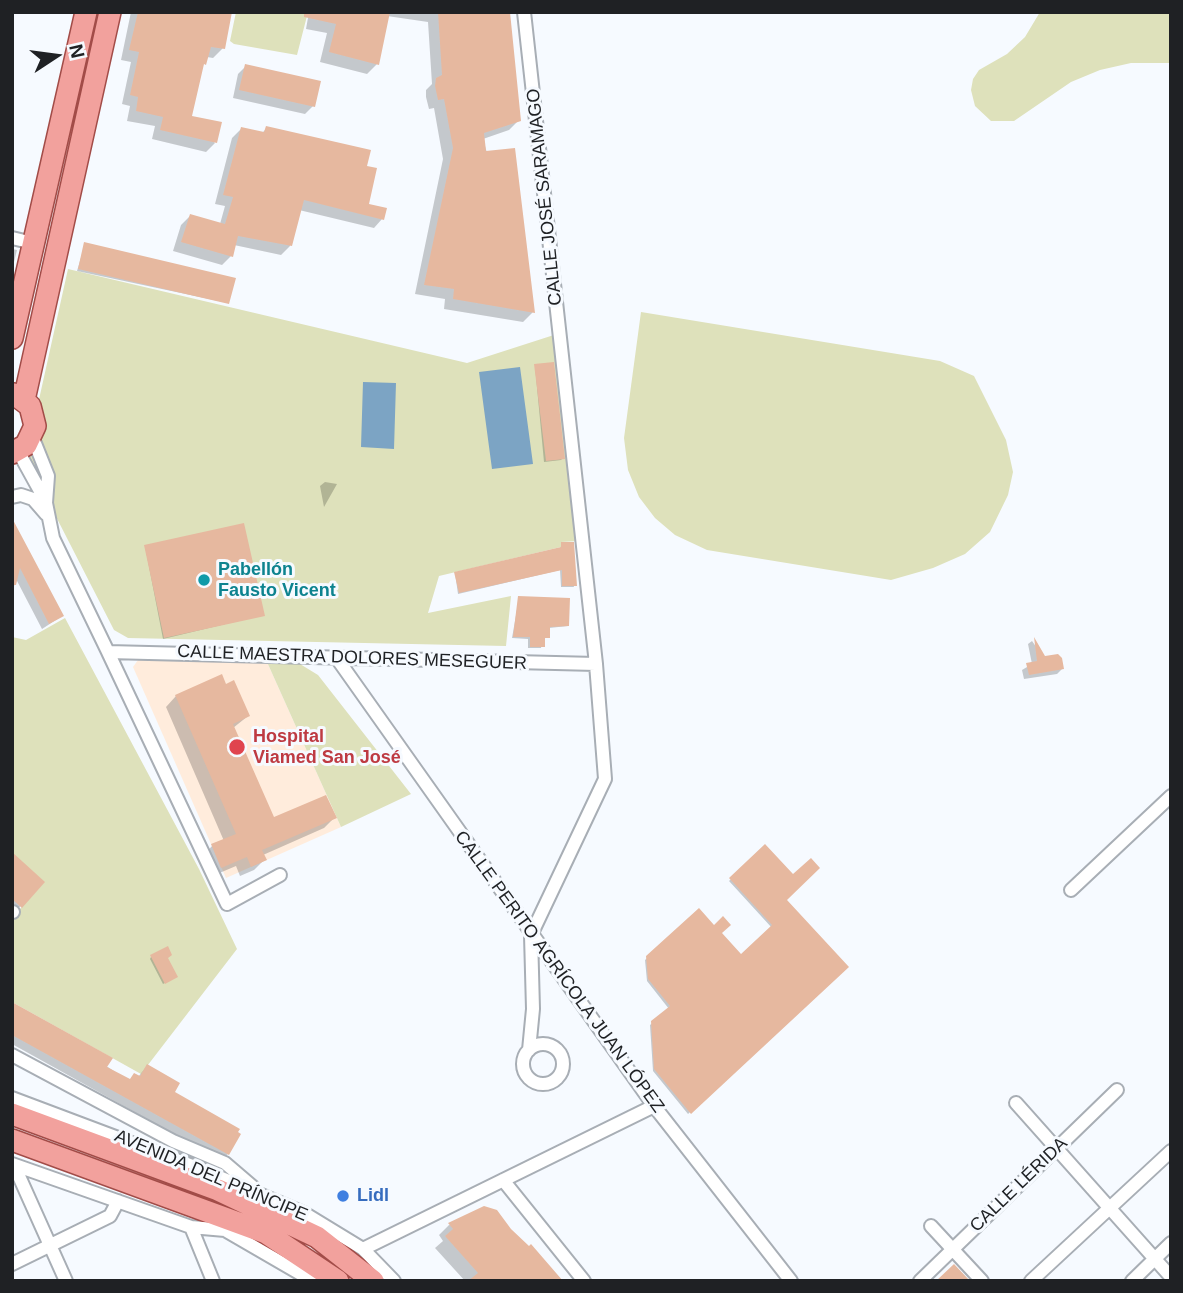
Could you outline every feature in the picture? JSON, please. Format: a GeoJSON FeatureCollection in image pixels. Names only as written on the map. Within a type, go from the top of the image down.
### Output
{"type":"FeatureCollection","features":[{"type":"Feature","properties":{"kind":"main road"},"geometry":{"type":"LineString","coordinates":[[12,338],[23,240],[86,12]]}},
{"type":"Feature","properties":{"kind":"main road"},"geometry":{"type":"LineString","coordinates":[[21,447],[34,415],[18,397],[110,12]]}},
{"type":"Feature","properties":{"kind":"main road","name":"AVENIDA DEL PRÍNCIPE"},"geometry":{"type":"LineString","coordinates":[[12,1114],[218,1190],[317,1237],[373,1281]]}},
{"type":"Feature","properties":{"kind":"main road","name":"AVENIDA DEL PRÍNCIPE"},"geometry":{"type":"LineString","coordinates":[[12,1140],[266,1233],[338,1281]]}},
{"type":"Feature","properties":{"kind":"street","name":"CALLE JOSÉ SARAMAGO"},"geometry":{"type":"LineString","coordinates":[[524,12],[596,664],[604,779],[531,935]]}},
{"type":"Feature","properties":{"kind":"street"},"geometry":{"type":"LineString","coordinates":[[21,447],[47,509]]}},
{"type":"Feature","properties":{"kind":"street"},"geometry":{"type":"LineString","coordinates":[[21,447],[48,476],[47,509],[52,538],[227,904],[280,875]]}},
{"type":"Feature","properties":{"kind":"street"},"geometry":{"type":"LineString","coordinates":[[12,497],[21,495],[33,499],[47,509]]}},
{"type":"Feature","properties":{"kind":"street","name":"CALLE MAESTRA DOLORES MESEGUER"},"geometry":{"type":"LineString","coordinates":[[108,652],[596,664]]}},
{"type":"Feature","properties":{"kind":"street","name":"CALLE PERITO AGRÍCOLA JUAN LÓPEZ"},"geometry":{"type":"LineString","coordinates":[[336,657],[654,1106],[791,1281]]}},
{"type":"Feature","properties":{"kind":"street"},"geometry":{"type":"LineString","coordinates":[[1071,890],[1171,796]]}},
{"type":"Feature","properties":{"kind":"street"},"geometry":{"type":"LineString","coordinates":[[528,1050],[533,1009],[531,935]]}},
{"type":"Feature","properties":{"kind":"street"},"geometry":{"type":"LineString","coordinates":[[12,1055],[173,1141],[225,1163],[264,1196]]}},
{"type":"Feature","properties":{"kind":"street","name":"CALLE LÉRIDA"},"geometry":{"type":"LineString","coordinates":[[920,1281],[1117,1090]]}},
{"type":"Feature","properties":{"kind":"street","name":"AVENIDA DEL PRÍNCIPE"},"geometry":{"type":"LineString","coordinates":[[12,1098],[304,1213],[363,1249],[394,1281]]}},
{"type":"Feature","properties":{"kind":"street"},"geometry":{"type":"LineString","coordinates":[[1016,1103],[1055,1150],[1171,1276]]}},
{"type":"Feature","properties":{"kind":"street"},"geometry":{"type":"LineString","coordinates":[[363,1249],[654,1106]]}},
{"type":"Feature","properties":{"kind":"street"},"geometry":{"type":"LineString","coordinates":[[1031,1281],[1171,1150]]}},
{"type":"Feature","properties":{"kind":"street"},"geometry":{"type":"LineString","coordinates":[[13,1164],[191,1227],[225,1230],[309,1280]]}},
{"type":"Feature","properties":{"kind":"street"},"geometry":{"type":"LineString","coordinates":[[13,1164],[65,1281]]}},
{"type":"Feature","properties":{"kind":"street"},"geometry":{"type":"LineString","coordinates":[[503,1180],[584,1281]]}},
{"type":"Feature","properties":{"kind":"street"},"geometry":{"type":"LineString","coordinates":[[12,1264],[110,1216],[118,1201]]}},
{"type":"Feature","properties":{"kind":"street"},"geometry":{"type":"LineString","coordinates":[[930,1226],[982,1281]]}},
{"type":"Feature","properties":{"kind":"street"},"geometry":{"type":"LineString","coordinates":[[191,1227],[212,1281]]}},
{"type":"Feature","properties":{"kind":"street"},"geometry":{"type":"LineString","coordinates":[[1132,1281],[1171,1243]]}},
{"type":"Feature","properties":{"kind":"shaded area","name":"Hospital Viamed San José"},"geometry":{"type":"Polygon","coordinates":[[[138,660],[267,662],[341,827],[226,878],[133,667],[138,660]]]}},
{"type":"Feature","properties":{"kind":"green space"},"geometry":{"type":"Polygon","coordinates":[[[236,12],[308,12],[297,55],[234,44],[230,41],[236,12]]]}},
{"type":"Feature","properties":{"kind":"green space"},"geometry":{"type":"Polygon","coordinates":[[[1040,12],[1171,12],[1171,63],[1131,63],[1100,70],[1071,82],[1014,121],[991,121],[975,106],[971,90],[973,79],[979,70],[1007,54],[1025,37],[1040,12]]]}},
{"type":"Feature","properties":{"kind":"green space"},"geometry":{"type":"Polygon","coordinates":[[[68,269],[467,363],[557,334],[580,541],[561,542],[561,547],[439,576],[428,613],[511,596],[506,646],[128,638],[114,630],[26,458],[68,269]]]}},
{"type":"Feature","properties":{"kind":"green space"},"geometry":{"type":"Polygon","coordinates":[[[641,312],[940,361],[974,376],[1006,440],[1013,472],[1008,495],[990,532],[965,554],[933,568],[891,580],[707,550],[675,535],[655,518],[639,497],[628,470],[624,438],[641,312]]]}},
{"type":"Feature","properties":{"kind":"green space"},"geometry":{"type":"Polygon","coordinates":[[[65,618],[199,869],[237,949],[141,1074],[12,1002],[12,918],[44,882],[12,854],[12,637],[26,640],[65,618]]]}},
{"type":"Feature","properties":{"kind":"green space"},"geometry":{"type":"Polygon","coordinates":[[[267,662],[300,664],[318,675],[411,794],[341,827],[267,662]]]}},
{"type":"Feature","properties":{"kind":"water"},"geometry":{"type":"Polygon","coordinates":[[[520,367],[533,464],[492,469],[479,372],[520,367]]]}},
{"type":"Feature","properties":{"kind":"water"},"geometry":{"type":"Polygon","coordinates":[[[363,382],[396,383],[394,449],[361,447],[363,382]]]}},
{"type":"Feature","properties":{"kind":"building"},"geometry":{"type":"Polygon","coordinates":[[[138,12],[232,12],[225,49],[211,47],[206,65],[204,64],[192,116],[222,122],[217,143],[160,130],[163,117],[136,111],[138,97],[130,95],[139,52],[129,50],[138,12]]]}},
{"type":"Feature","properties":{"kind":"building"},"geometry":{"type":"Polygon","coordinates":[[[304,12],[390,12],[379,65],[329,52],[336,24],[304,17],[304,12]]]}},
{"type":"Feature","properties":{"kind":"building"},"geometry":{"type":"Polygon","coordinates":[[[438,12],[510,12],[521,121],[484,133],[486,151],[515,148],[535,313],[453,299],[454,289],[424,285],[453,148],[444,99],[438,100],[435,86],[436,78],[442,75],[438,12]]]}},
{"type":"Feature","properties":{"kind":"building"},"geometry":{"type":"Polygon","coordinates":[[[245,64],[321,81],[315,107],[239,90],[245,64]]]}},
{"type":"Feature","properties":{"kind":"building"},"geometry":{"type":"Polygon","coordinates":[[[266,126],[371,150],[367,166],[377,168],[369,204],[387,208],[384,220],[304,200],[292,246],[238,236],[233,257],[181,242],[190,214],[225,224],[233,197],[223,195],[241,127],[264,132],[266,126]]]}},
{"type":"Feature","properties":{"kind":"building"},"geometry":{"type":"Polygon","coordinates":[[[84,242],[236,278],[229,304],[78,269],[84,242]]]}},
{"type":"Feature","properties":{"kind":"building"},"geometry":{"type":"Polygon","coordinates":[[[554,362],[565,459],[546,461],[534,364],[554,362]]]}},
{"type":"Feature","properties":{"kind":"building"},"geometry":{"type":"Polygon","coordinates":[[[12,518],[64,616],[49,624],[20,568],[16,585],[12,585],[12,518]]]}},
{"type":"Feature","properties":{"kind":"building","name":"Pabellón Fausto Vicent"},"geometry":{"type":"Polygon","coordinates":[[[244,523],[265,616],[164,638],[144,545],[244,523]]]}},
{"type":"Feature","properties":{"kind":"building"},"geometry":{"type":"Polygon","coordinates":[[[561,542],[574,542],[577,586],[562,586],[562,570],[459,593],[454,572],[561,547],[561,542]]]}},
{"type":"Feature","properties":{"kind":"building"},"geometry":{"type":"Polygon","coordinates":[[[518,596],[570,598],[569,626],[550,627],[550,638],[545,638],[545,647],[530,647],[530,637],[513,637],[518,596]]]}},
{"type":"Feature","properties":{"kind":"building"},"geometry":{"type":"Polygon","coordinates":[[[1034,637],[1045,656],[1058,654],[1062,658],[1064,669],[1029,675],[1026,663],[1037,661],[1034,637]]]}},
{"type":"Feature","properties":{"kind":"building"},"geometry":{"type":"Polygon","coordinates":[[[222,674],[226,684],[234,680],[250,716],[233,724],[274,817],[326,795],[337,818],[262,850],[267,860],[251,867],[247,857],[221,868],[211,844],[236,834],[175,695],[222,674]]]}},
{"type":"Feature","properties":{"kind":"building"},"geometry":{"type":"Polygon","coordinates":[[[765,844],[793,874],[811,858],[820,868],[787,900],[849,967],[691,1114],[654,1069],[651,1021],[670,1006],[648,979],[646,956],[699,908],[714,925],[723,916],[731,925],[722,933],[741,954],[772,925],[729,878],[765,844]]]}},
{"type":"Feature","properties":{"kind":"building"},"geometry":{"type":"Polygon","coordinates":[[[12,852],[45,882],[22,908],[12,899],[12,852]]]}},
{"type":"Feature","properties":{"kind":"building"},"geometry":{"type":"Polygon","coordinates":[[[168,946],[172,955],[168,958],[178,977],[165,984],[150,955],[168,946]]]}},
{"type":"Feature","properties":{"kind":"building"},"geometry":{"type":"Polygon","coordinates":[[[12,1002],[113,1058],[107,1067],[130,1079],[134,1073],[140,1076],[147,1064],[180,1083],[175,1092],[240,1129],[238,1132],[241,1134],[229,1155],[12,1035],[12,1002]]]}},
{"type":"Feature","properties":{"kind":"building"},"geometry":{"type":"Polygon","coordinates":[[[484,1206],[497,1210],[511,1229],[529,1246],[531,1244],[563,1281],[468,1281],[478,1273],[445,1236],[453,1229],[448,1223],[484,1206]]]}},
{"type":"Feature","properties":{"kind":"building"},"geometry":{"type":"Polygon","coordinates":[[[954,1264],[970,1281],[936,1281],[954,1264]]]}},
{"type":"Feature","properties":{"kind":"place","name":"Pabellón Fausto Vicent"},"geometry":{"type":"Point","coordinates":[204,580]}},
{"type":"Feature","properties":{"kind":"place","name":"Hospital Viamed San José"},"geometry":{"type":"Point","coordinates":[237,747]}},
{"type":"Feature","properties":{"kind":"place","name":"Lidl"},"geometry":{"type":"Point","coordinates":[343,1196]}}]}
